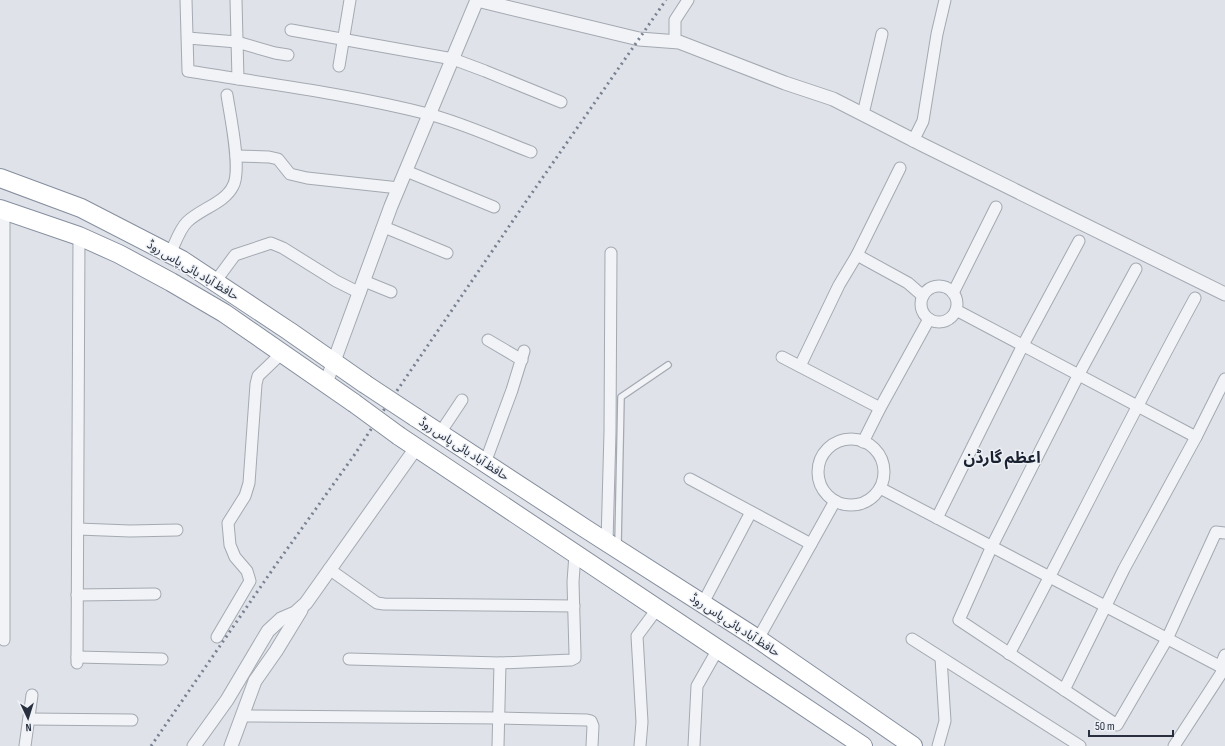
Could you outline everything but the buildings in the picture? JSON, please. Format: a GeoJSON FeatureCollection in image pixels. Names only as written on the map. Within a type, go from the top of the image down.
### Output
{"type":"FeatureCollection","features":[{"type":"Feature","properties":{"kind":"highway","name":"حافظ آباد بائی پاس روڈ"},"geometry":{"type":"LineString","coordinates":[[0,178],[81,208],[182,260],[415,417],[758,639],[913,746]]}},
{"type":"Feature","properties":{"kind":"highway","name":"حافظ آباد بائی پاس روڈ"},"geometry":{"type":"LineString","coordinates":[[2,210],[79,236],[118,254],[171,282],[224,313],[326,383],[416,448],[863,746]]}},
{"type":"Feature","properties":{"kind":"street"},"geometry":{"type":"LineString","coordinates":[[186,0],[188,71],[338,95],[429,114],[462,125],[531,152]]}},
{"type":"Feature","properties":{"kind":"street"},"geometry":{"type":"LineString","coordinates":[[236,0],[238,79]]}},
{"type":"Feature","properties":{"kind":"street"},"geometry":{"type":"LineString","coordinates":[[339,66],[350,0]]}},
{"type":"Feature","properties":{"kind":"street"},"geometry":{"type":"LineString","coordinates":[[326,383],[399,188],[477,0],[639,39],[675,41],[785,83],[833,99],[913,141],[1225,294]]}},
{"type":"Feature","properties":{"kind":"street"},"geometry":{"type":"LineString","coordinates":[[675,41],[676,20],[688,0]]}},
{"type":"Feature","properties":{"kind":"street"},"geometry":{"type":"LineString","coordinates":[[913,141],[923,121],[937,34],[945,0]]}},
{"type":"Feature","properties":{"kind":"street"},"geometry":{"type":"LineString","coordinates":[[291,30],[453,59],[561,102]]}},
{"type":"Feature","properties":{"kind":"street"},"geometry":{"type":"LineString","coordinates":[[863,114],[882,34]]}},
{"type":"Feature","properties":{"kind":"street"},"geometry":{"type":"LineString","coordinates":[[188,38],[237,42],[275,53],[288,54]]}},
{"type":"Feature","properties":{"kind":"street"},"geometry":{"type":"LineString","coordinates":[[170,254],[181,231],[188,222],[218,201],[233,187],[236,178],[236,156],[227,95]]}},
{"type":"Feature","properties":{"kind":"street"},"geometry":{"type":"LineString","coordinates":[[236,156],[269,157],[278,159],[290,174],[307,178],[399,188]]}},
{"type":"Feature","properties":{"kind":"street"},"geometry":{"type":"LineString","coordinates":[[800,366],[839,285],[857,255],[900,168]]}},
{"type":"Feature","properties":{"kind":"street"},"geometry":{"type":"LineString","coordinates":[[406,171],[494,206]]}},
{"type":"Feature","properties":{"kind":"street"},"geometry":{"type":"LineString","coordinates":[[953,293],[996,207]]}},
{"type":"Feature","properties":{"kind":"street"},"geometry":{"type":"LineString","coordinates":[[2,210],[2,532],[4,640]]}},
{"type":"Feature","properties":{"kind":"street"},"geometry":{"type":"LineString","coordinates":[[384,227],[447,253]]}},
{"type":"Feature","properties":{"kind":"street"},"geometry":{"type":"LineString","coordinates":[[79,236],[77,660],[162,659]]}},
{"type":"Feature","properties":{"kind":"street"},"geometry":{"type":"LineString","coordinates":[[937,518],[1023,345],[1080,241]]}},
{"type":"Feature","properties":{"kind":"street"},"geometry":{"type":"LineString","coordinates":[[216,282],[235,255],[271,243],[283,248],[336,281],[391,292]]}},
{"type":"Feature","properties":{"kind":"street"},"geometry":{"type":"LineString","coordinates":[[611,253],[610,432],[613,546]]}},
{"type":"Feature","properties":{"kind":"street"},"geometry":{"type":"LineString","coordinates":[[857,255],[908,283],[923,296]]}},
{"type":"Feature","properties":{"kind":"street"},"geometry":{"type":"LineString","coordinates":[[1136,269],[1079,374],[992,546],[959,620],[1117,725],[1167,639],[1216,532],[1225,533]]}},
{"type":"Feature","properties":{"kind":"street"},"geometry":{"type":"LineString","coordinates":[[938,286],[944,287],[953,293],[956,298],[956,310],[949,318],[944,321],[934,321],[929,319],[922,310],[921,304],[923,296],[928,290],[938,286]]}},
{"type":"Feature","properties":{"kind":"street"},"geometry":{"type":"LineString","coordinates":[[1009,654],[1195,298]]}},
{"type":"Feature","properties":{"kind":"street"},"geometry":{"type":"LineString","coordinates":[[956,310],[1196,437]]}},
{"type":"Feature","properties":{"kind":"street"},"geometry":{"type":"LineString","coordinates":[[863,442],[929,319]]}},
{"type":"Feature","properties":{"kind":"street"},"geometry":{"type":"LineString","coordinates":[[485,463],[512,390],[523,355],[488,340]]}},
{"type":"Feature","properties":{"kind":"street"},"geometry":{"type":"LineString","coordinates":[[217,637],[250,581],[247,571],[235,557],[230,545],[228,523],[245,496],[249,483],[256,384],[258,376],[282,353]]}},
{"type":"Feature","properties":{"kind":"street"},"geometry":{"type":"LineString","coordinates":[[782,357],[880,408]]}},
{"type":"Feature","properties":{"kind":"street"},"geometry":{"type":"LineString","coordinates":[[1064,690],[1105,606],[1196,437],[1225,379]]}},
{"type":"Feature","properties":{"kind":"street"},"geometry":{"type":"LineString","coordinates":[[440,433],[462,400]]}},
{"type":"Feature","properties":{"kind":"street"},"geometry":{"type":"LineString","coordinates":[[854,440],[863,442],[877,452],[882,463],[884,476],[880,488],[871,498],[860,504],[847,505],[835,501],[825,493],[819,482],[818,469],[822,456],[830,447],[841,441],[854,440]]}},
{"type":"Feature","properties":{"kind":"street"},"geometry":{"type":"LineString","coordinates":[[231,746],[255,681],[276,651],[293,621],[416,448]]}},
{"type":"Feature","properties":{"kind":"street"},"geometry":{"type":"LineString","coordinates":[[690,479],[811,544]]}},
{"type":"Feature","properties":{"kind":"street"},"geometry":{"type":"LineString","coordinates":[[880,488],[1223,668]]}},
{"type":"Feature","properties":{"kind":"street"},"geometry":{"type":"LineString","coordinates":[[758,639],[835,501]]}},
{"type":"Feature","properties":{"kind":"street"},"geometry":{"type":"LineString","coordinates":[[702,603],[751,512]]}},
{"type":"Feature","properties":{"kind":"street"},"geometry":{"type":"LineString","coordinates":[[78,529],[130,531],[177,530]]}},
{"type":"Feature","properties":{"kind":"street"},"geometry":{"type":"LineString","coordinates":[[349,659],[500,663],[570,660],[574,658],[574,606],[572,582],[575,554]]}},
{"type":"Feature","properties":{"kind":"street"},"geometry":{"type":"LineString","coordinates":[[329,569],[377,603],[574,606]]}},
{"type":"Feature","properties":{"kind":"street"},"geometry":{"type":"LineString","coordinates":[[77,595],[155,594]]}},
{"type":"Feature","properties":{"kind":"street"},"geometry":{"type":"LineString","coordinates":[[194,746],[227,700],[268,631],[282,619],[295,613],[306,603]]}},
{"type":"Feature","properties":{"kind":"street"},"geometry":{"type":"LineString","coordinates":[[640,746],[642,722],[637,636],[657,609]]}},
{"type":"Feature","properties":{"kind":"street"},"geometry":{"type":"LineString","coordinates":[[912,639],[1080,746]]}},
{"type":"Feature","properties":{"kind":"street"},"geometry":{"type":"LineString","coordinates":[[694,746],[697,686],[718,649]]}},
{"type":"Feature","properties":{"kind":"street"},"geometry":{"type":"LineString","coordinates":[[1174,746],[1223,668],[1225,655]]}},
{"type":"Feature","properties":{"kind":"street"},"geometry":{"type":"LineString","coordinates":[[938,746],[945,721],[941,658]]}},
{"type":"Feature","properties":{"kind":"street"},"geometry":{"type":"LineString","coordinates":[[498,746],[500,663]]}},
{"type":"Feature","properties":{"kind":"street"},"geometry":{"type":"LineString","coordinates":[[25,746],[32,695]]}},
{"type":"Feature","properties":{"kind":"street"},"geometry":{"type":"LineString","coordinates":[[243,716],[498,718],[591,721],[593,726],[592,746]]}},
{"type":"Feature","properties":{"kind":"street"},"geometry":{"type":"LineString","coordinates":[[29,718],[132,720]]}},
{"type":"Feature","properties":{"kind":"lane"},"geometry":{"type":"LineString","coordinates":[[613,546],[621,397],[668,364]]}},
{"type":"Feature","properties":{"kind":"railway"},"geometry":{"type":"LineString","coordinates":[[151,746],[275,566],[355,454],[525,203],[666,0]]}},
{"type":"Feature","properties":{"kind":"district","name":"اعظم گارڈن"},"geometry":{"type":"Point","coordinates":[1002,457]}}]}
